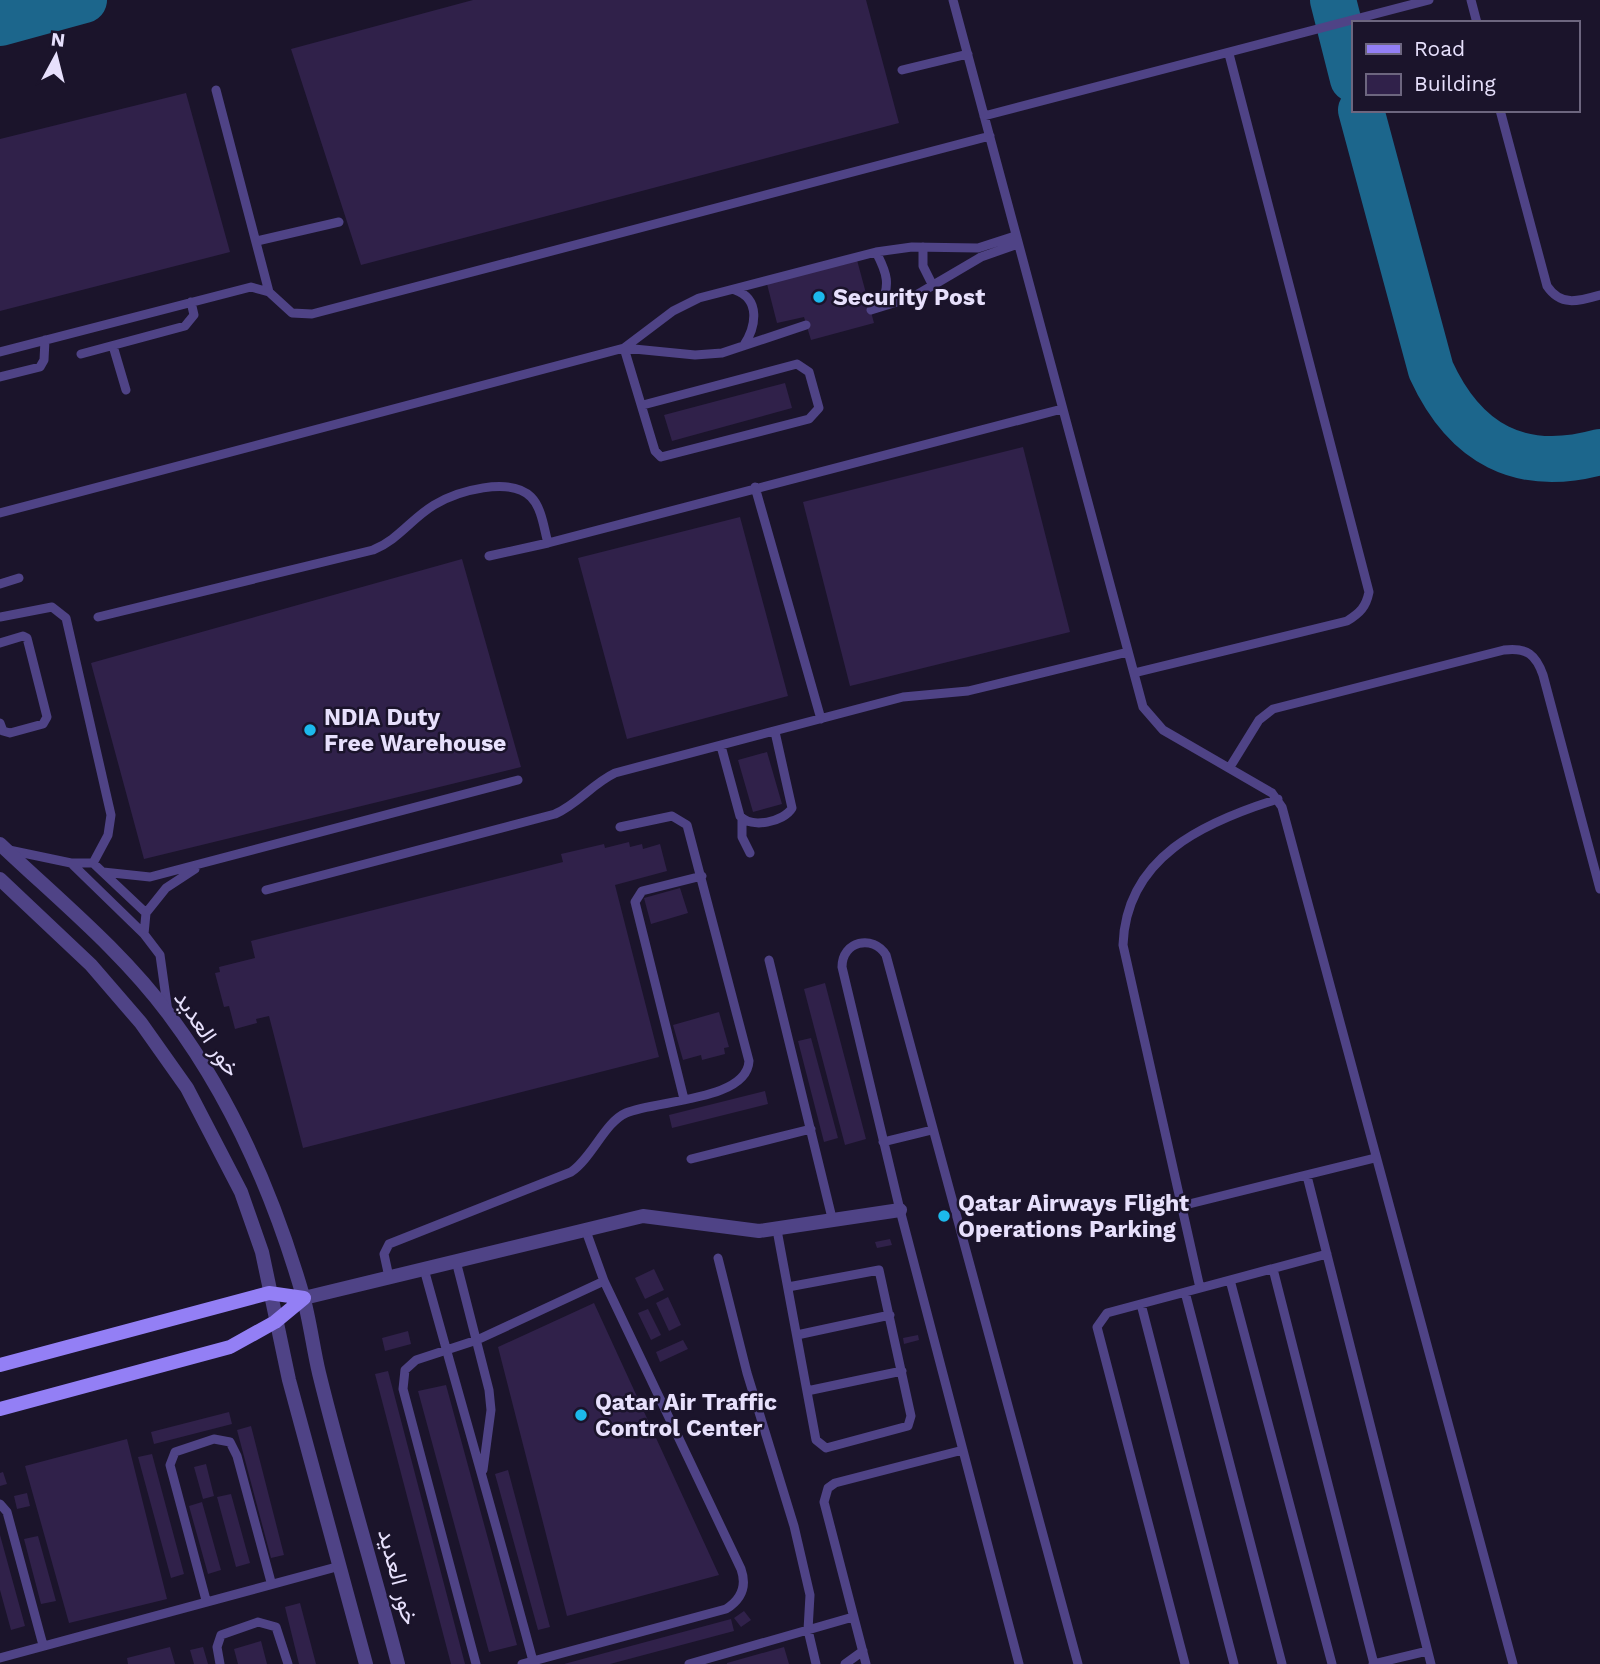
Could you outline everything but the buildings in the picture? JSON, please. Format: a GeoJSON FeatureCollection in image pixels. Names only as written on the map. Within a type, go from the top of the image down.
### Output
{"type":"FeatureCollection","features":[{"type":"Feature","properties":{"kind":"main road"},"geometry":{"type":"LineString","coordinates":[[0,1365],[269,1293],[304,1297]]}},
{"type":"Feature","properties":{"kind":"main road"},"geometry":{"type":"LineString","coordinates":[[0,1409],[230,1347],[275,1322],[304,1297]]}},
{"type":"Feature","properties":{"kind":"street","name":"خور العديد"},"geometry":{"type":"LineString","coordinates":[[3,846],[115,950],[169,1014],[209,1075],[254,1159],[271,1196],[304,1297],[318,1372],[398,1664]]}},
{"type":"Feature","properties":{"kind":"street","name":"خور العديد"},"geometry":{"type":"LineString","coordinates":[[0,878],[117,994],[187,1088],[241,1192],[262,1252],[275,1322],[366,1664]]}},
{"type":"Feature","properties":{"kind":"street"},"geometry":{"type":"LineString","coordinates":[[304,1297],[653,1216],[746,1231],[777,1230],[900,1210]]}},
{"type":"Feature","properties":{"kind":"lane"},"geometry":{"type":"LineString","coordinates":[[953,0],[1143,707],[1154,724],[1230,767],[1278,799],[1513,1664]]}},
{"type":"Feature","properties":{"kind":"lane"},"geometry":{"type":"LineString","coordinates":[[984,116],[1429,0]]}},
{"type":"Feature","properties":{"kind":"lane"},"geometry":{"type":"LineString","coordinates":[[1471,0],[1476,21]]}},
{"type":"Feature","properties":{"kind":"lane"},"geometry":{"type":"LineString","coordinates":[[902,70],[968,54]]}},
{"type":"Feature","properties":{"kind":"lane"},"geometry":{"type":"LineString","coordinates":[[1134,673],[1346,621],[1359,613],[1366,604],[1369,592],[1229,54]]}},
{"type":"Feature","properties":{"kind":"lane"},"geometry":{"type":"LineString","coordinates":[[216,90],[269,292]]}},
{"type":"Feature","properties":{"kind":"lane"},"geometry":{"type":"LineString","coordinates":[[1501,112],[1547,286],[1553,295],[1568,301],[1600,295]]}},
{"type":"Feature","properties":{"kind":"lane"},"geometry":{"type":"LineString","coordinates":[[0,352],[251,287],[269,292],[292,313],[312,314],[989,136]]}},
{"type":"Feature","properties":{"kind":"lane"},"geometry":{"type":"LineString","coordinates":[[257,241],[339,222]]}},
{"type":"Feature","properties":{"kind":"lane"},"geometry":{"type":"LineString","coordinates":[[624,348],[685,304],[733,289],[876,252],[923,247],[978,248],[1017,240]]}},
{"type":"Feature","properties":{"kind":"lane"},"geometry":{"type":"LineString","coordinates":[[876,252],[888,277],[888,286],[876,309],[914,297],[981,257],[1017,240]]}},
{"type":"Feature","properties":{"kind":"lane"},"geometry":{"type":"LineString","coordinates":[[923,247],[923,266],[933,286]]}},
{"type":"Feature","properties":{"kind":"lane"},"geometry":{"type":"LineString","coordinates":[[733,289],[746,296],[754,313],[753,329],[744,345]]}},
{"type":"Feature","properties":{"kind":"lane"},"geometry":{"type":"LineString","coordinates":[[81,354],[185,326],[194,315],[191,302]]}},
{"type":"Feature","properties":{"kind":"lane"},"geometry":{"type":"LineString","coordinates":[[0,513],[624,348],[710,355],[806,325]]}},
{"type":"Feature","properties":{"kind":"lane"},"geometry":{"type":"LineString","coordinates":[[0,377],[40,368],[44,360],[44,340]]}},
{"type":"Feature","properties":{"kind":"lane"},"geometry":{"type":"LineString","coordinates":[[113,346],[127,390]]}},
{"type":"Feature","properties":{"kind":"lane"},"geometry":{"type":"LineString","coordinates":[[624,348],[655,451],[666,458],[809,419],[819,408],[809,372],[797,364],[643,405]]}},
{"type":"Feature","properties":{"kind":"lane"},"geometry":{"type":"LineString","coordinates":[[489,556],[1062,409]]}},
{"type":"Feature","properties":{"kind":"lane"},"geometry":{"type":"LineString","coordinates":[[98,617],[373,550],[399,536],[434,505],[489,487],[514,486],[533,498],[548,543]]}},
{"type":"Feature","properties":{"kind":"lane"},"geometry":{"type":"LineString","coordinates":[[755,487],[821,719]]}},
{"type":"Feature","properties":{"kind":"lane"},"geometry":{"type":"LineString","coordinates":[[0,584],[19,578]]}},
{"type":"Feature","properties":{"kind":"lane"},"geometry":{"type":"LineString","coordinates":[[0,617],[52,607],[66,618],[111,815],[108,835],[93,863]]}},
{"type":"Feature","properties":{"kind":"lane"},"geometry":{"type":"LineString","coordinates":[[0,641],[23,636],[27,638],[47,717],[40,725],[10,733],[3,731],[0,723]]}},
{"type":"Feature","properties":{"kind":"lane"},"geometry":{"type":"LineString","coordinates":[[1230,767],[1259,720],[1273,709],[1517,648],[1529,652],[1537,659],[1543,675],[1600,889]]}},
{"type":"Feature","properties":{"kind":"lane"},"geometry":{"type":"LineString","coordinates":[[266,890],[555,814],[571,806],[591,788],[615,774],[904,697],[968,691],[1128,652]]}},
{"type":"Feature","properties":{"kind":"lane"},"geometry":{"type":"LineString","coordinates":[[742,819],[757,824],[785,816],[792,808],[775,732]]}},
{"type":"Feature","properties":{"kind":"lane"},"geometry":{"type":"LineString","coordinates":[[721,746],[742,819],[743,837],[750,853]]}},
{"type":"Feature","properties":{"kind":"lane"},"geometry":{"type":"LineString","coordinates":[[103,872],[150,877],[518,780]]}},
{"type":"Feature","properties":{"kind":"lane"},"geometry":{"type":"LineString","coordinates":[[1200,1288],[1123,945],[1124,921],[1133,893],[1163,856],[1229,814],[1278,799]]}},
{"type":"Feature","properties":{"kind":"lane"},"geometry":{"type":"LineString","coordinates":[[389,1278],[384,1258],[390,1244],[571,1172],[589,1158],[608,1130],[625,1113],[733,1087],[743,1079],[748,1067],[689,829],[680,818],[672,816],[620,827]]}},
{"type":"Feature","properties":{"kind":"lane"},"geometry":{"type":"LineString","coordinates":[[3,846],[71,863],[93,863],[145,913]]}},
{"type":"Feature","properties":{"kind":"lane"},"geometry":{"type":"LineString","coordinates":[[144,934],[145,913],[166,888],[209,861]]}},
{"type":"Feature","properties":{"kind":"lane"},"geometry":{"type":"LineString","coordinates":[[71,863],[144,934],[160,955],[169,1014]]}},
{"type":"Feature","properties":{"kind":"lane"},"geometry":{"type":"LineString","coordinates":[[684,1099],[635,902],[642,891],[702,876]]}},
{"type":"Feature","properties":{"kind":"lane"},"geometry":{"type":"LineString","coordinates":[[1019,1664],[900,1210],[842,967],[844,955],[862,942],[877,945],[886,955],[1078,1664]]}},
{"type":"Feature","properties":{"kind":"lane"},"geometry":{"type":"LineString","coordinates":[[769,960],[833,1222]]}},
{"type":"Feature","properties":{"kind":"lane"},"geometry":{"type":"LineString","coordinates":[[691,1159],[811,1129]]}},
{"type":"Feature","properties":{"kind":"lane"},"geometry":{"type":"LineString","coordinates":[[883,1142],[932,1130]]}},
{"type":"Feature","properties":{"kind":"lane"},"geometry":{"type":"LineString","coordinates":[[1181,1206],[1376,1158]]}},
{"type":"Feature","properties":{"kind":"lane"},"geometry":{"type":"LineString","coordinates":[[1307,1176],[1431,1664]]}},
{"type":"Feature","properties":{"kind":"lane"},"geometry":{"type":"LineString","coordinates":[[777,1230],[816,1440],[826,1448],[908,1426],[911,1416],[881,1273],[876,1269],[788,1287]]}},
{"type":"Feature","properties":{"kind":"lane"},"geometry":{"type":"LineString","coordinates":[[522,1664],[726,1609],[740,1596],[744,1587],[741,1569],[604,1281],[586,1231]]}},
{"type":"Feature","properties":{"kind":"lane"},"geometry":{"type":"LineString","coordinates":[[1185,1664],[1097,1327],[1107,1313],[1326,1254]]}},
{"type":"Feature","properties":{"kind":"lane"},"geometry":{"type":"LineString","coordinates":[[718,1258],[747,1373],[794,1526],[810,1595],[808,1630],[816,1664]]}},
{"type":"Feature","properties":{"kind":"lane"},"geometry":{"type":"LineString","coordinates":[[456,1261],[491,1400],[483,1472]]}},
{"type":"Feature","properties":{"kind":"lane"},"geometry":{"type":"LineString","coordinates":[[424,1269],[445,1350],[483,1472],[533,1661]]}},
{"type":"Feature","properties":{"kind":"lane"},"geometry":{"type":"LineString","coordinates":[[1273,1269],[1374,1664],[1427,1651]]}},
{"type":"Feature","properties":{"kind":"lane"},"geometry":{"type":"LineString","coordinates":[[1230,1280],[1332,1664]]}},
{"type":"Feature","properties":{"kind":"lane"},"geometry":{"type":"LineString","coordinates":[[476,1664],[403,1389],[405,1370],[411,1363],[477,1340],[604,1281]]}},
{"type":"Feature","properties":{"kind":"lane"},"geometry":{"type":"LineString","coordinates":[[1185,1292],[1282,1664]]}},
{"type":"Feature","properties":{"kind":"lane"},"geometry":{"type":"LineString","coordinates":[[1141,1304],[1234,1664]]}},
{"type":"Feature","properties":{"kind":"lane"},"geometry":{"type":"LineString","coordinates":[[797,1335],[890,1315]]}},
{"type":"Feature","properties":{"kind":"lane"},"geometry":{"type":"LineString","coordinates":[[807,1391],[902,1371]]}},
{"type":"Feature","properties":{"kind":"lane"},"geometry":{"type":"LineString","coordinates":[[206,1600],[170,1465],[175,1452],[214,1440],[230,1443],[237,1456],[271,1582]]}},
{"type":"Feature","properties":{"kind":"lane"},"geometry":{"type":"LineString","coordinates":[[866,1664],[824,1502],[828,1488],[835,1483],[963,1450]]}},
{"type":"Feature","properties":{"kind":"lane"},"geometry":{"type":"LineString","coordinates":[[0,1504],[7,1512],[43,1646]]}},
{"type":"Feature","properties":{"kind":"lane"},"geometry":{"type":"LineString","coordinates":[[0,1658],[271,1582],[340,1566]]}},
{"type":"Feature","properties":{"kind":"lane"},"geometry":{"type":"LineString","coordinates":[[689,1664],[853,1617]]}},
{"type":"Feature","properties":{"kind":"lane"},"geometry":{"type":"LineString","coordinates":[[220,1664],[216,1647],[221,1634],[258,1622],[276,1628],[288,1664]]}},
{"type":"Feature","properties":{"kind":"lane"},"geometry":{"type":"LineString","coordinates":[[845,1664],[863,1651]]}},
{"type":"Feature","properties":{"kind":"taxiway"},"geometry":{"type":"LineString","coordinates":[[0,23],[84,0]]}},
{"type":"Feature","properties":{"kind":"taxiway"},"geometry":{"type":"LineString","coordinates":[[1333,0],[1352,75]]}},
{"type":"Feature","properties":{"kind":"taxiway"},"geometry":{"type":"LineString","coordinates":[[1362,112],[1431,370],[1445,396],[1460,417],[1478,434],[1498,447],[1520,455],[1545,459],[1571,458],[1600,452]]}},
{"type":"Feature","properties":{"kind":"place","name":"Security Post"},"geometry":{"type":"Point","coordinates":[819,297]}},
{"type":"Feature","properties":{"kind":"place","name":"NDIA Duty Free Warehouse"},"geometry":{"type":"Point","coordinates":[310,730]}},
{"type":"Feature","properties":{"kind":"place","name":"Qatar Airways Flight Operations Parking"},"geometry":{"type":"Point","coordinates":[944,1216]}},
{"type":"Feature","properties":{"kind":"place","name":"Qatar Air Traffic Control Center"},"geometry":{"type":"Point","coordinates":[581,1415]}}]}
